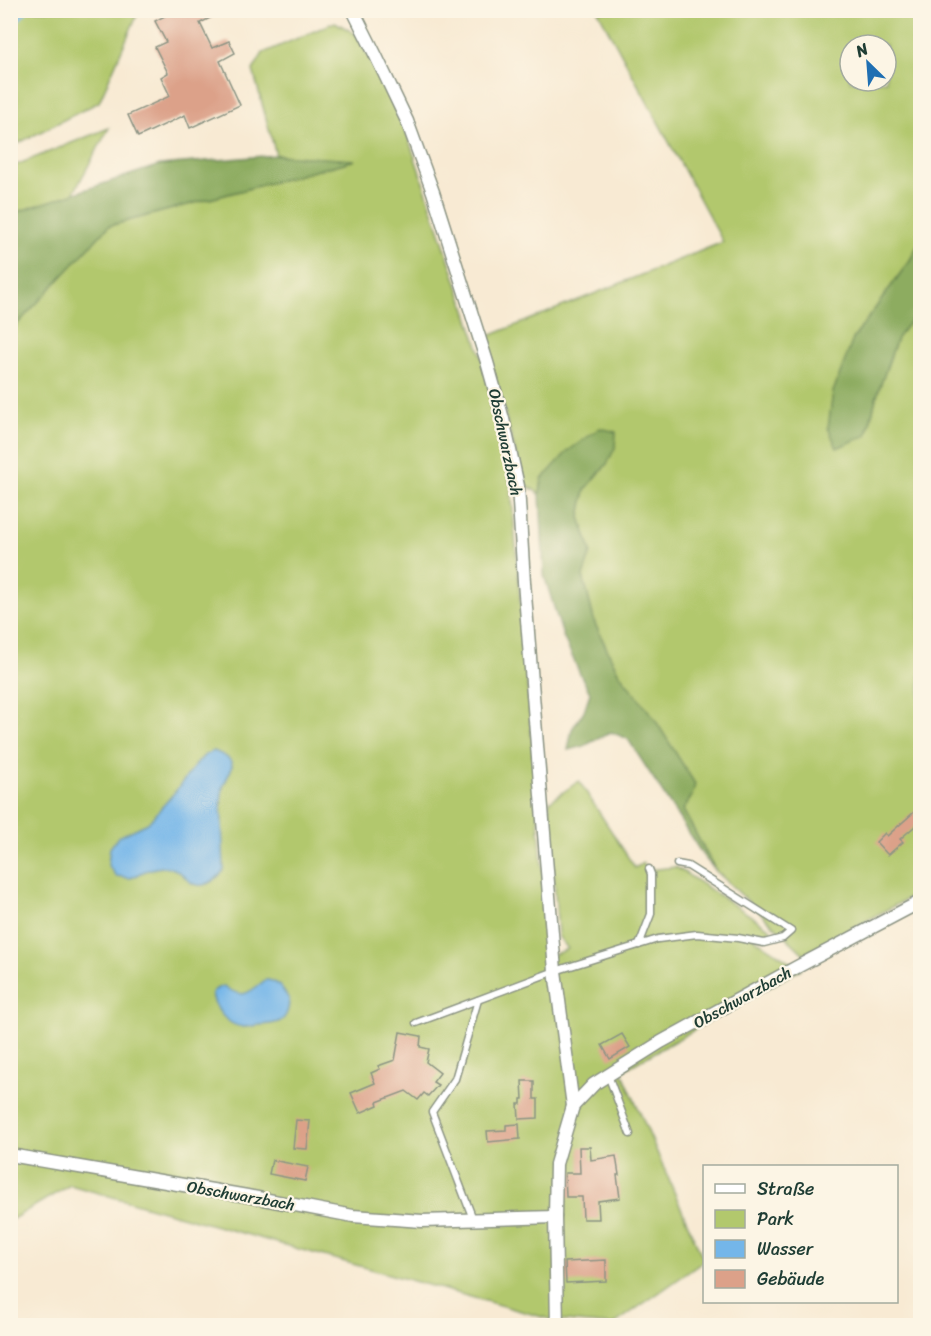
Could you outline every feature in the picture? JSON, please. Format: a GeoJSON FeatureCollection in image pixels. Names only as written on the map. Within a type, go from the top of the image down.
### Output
{"type":"FeatureCollection","features":[{"type":"Feature","properties":{"kind":"street","name":"Obschwarzbach"},"geometry":{"type":"LineString","coordinates":[[353,10],[407,121],[433,192],[487,362],[518,486],[555,971],[573,1106],[556,1164],[557,1325]]}},
{"type":"Feature","properties":{"kind":"street","name":"Obschwarzbach"},"geometry":{"type":"LineString","coordinates":[[573,1106],[594,1084],[682,1030],[921,902]]}},
{"type":"Feature","properties":{"kind":"street","name":"Obschwarzbach"},"geometry":{"type":"LineString","coordinates":[[10,1155],[353,1216],[404,1220],[473,1221],[555,1217]]}},
{"type":"Feature","properties":{"kind":"lane","name":"Obschwarzbach"},"geometry":{"type":"LineString","coordinates":[[416,1023],[555,971],[658,939],[697,934],[764,943],[783,938],[791,931],[688,866],[677,864]]}},
{"type":"Feature","properties":{"kind":"lane"},"geometry":{"type":"LineString","coordinates":[[639,945],[651,914],[649,869]]}},
{"type":"Feature","properties":{"kind":"lane"},"geometry":{"type":"LineString","coordinates":[[473,1221],[432,1112],[455,1079],[478,1000]]}},
{"type":"Feature","properties":{"kind":"lane"},"geometry":{"type":"LineString","coordinates":[[608,1075],[630,1134]]}},
{"type":"Feature","properties":{"kind":"green space"},"geometry":{"type":"Polygon","coordinates":[[[11,10],[146,11],[137,15],[99,102],[11,147],[11,10]]]}},
{"type":"Feature","properties":{"kind":"green space"},"geometry":{"type":"Polygon","coordinates":[[[598,11],[920,11],[920,241],[910,260],[853,339],[867,435],[876,398],[897,338],[920,309],[920,892],[804,954],[716,871],[683,810],[692,796],[654,718],[618,672],[595,624],[583,576],[591,552],[580,517],[585,490],[607,464],[542,479],[540,494],[524,484],[484,338],[723,242],[598,11]]]}},
{"type":"Feature","properties":{"kind":"green space"},"geometry":{"type":"Polygon","coordinates":[[[335,22],[356,34],[404,125],[483,361],[511,487],[548,938],[544,958],[568,949],[558,936],[549,802],[579,781],[635,868],[643,863],[648,870],[676,867],[771,929],[767,938],[752,937],[801,969],[622,1071],[703,1262],[613,1325],[553,1320],[70,1185],[11,1220],[10,331],[109,226],[352,161],[276,155],[253,70],[263,53],[335,22]]]}},
{"type":"Feature","properties":{"kind":"green space"},"geometry":{"type":"Polygon","coordinates":[[[109,128],[73,194],[11,214],[11,167],[109,128]]]}},
{"type":"Feature","properties":{"kind":"green space"},"geometry":{"type":"Polygon","coordinates":[[[276,155],[355,160],[109,226],[11,331],[11,214],[160,165],[276,155]]]}},
{"type":"Feature","properties":{"kind":"green space"},"geometry":{"type":"Polygon","coordinates":[[[920,241],[920,309],[897,338],[876,398],[867,435],[837,448],[828,428],[833,392],[853,339],[910,260],[920,241]]]}},
{"type":"Feature","properties":{"kind":"green space"},"geometry":{"type":"Polygon","coordinates":[[[600,428],[616,432],[615,448],[607,464],[585,490],[580,517],[591,552],[583,576],[595,624],[618,672],[654,718],[695,784],[692,796],[683,810],[716,871],[704,857],[628,739],[611,732],[584,746],[568,750],[572,729],[584,711],[590,693],[563,636],[544,575],[540,494],[542,479],[568,451],[600,428]]]}},
{"type":"Feature","properties":{"kind":"water"},"geometry":{"type":"Polygon","coordinates":[[[214,751],[228,758],[232,766],[223,787],[221,802],[224,869],[222,872],[213,881],[201,885],[193,884],[181,873],[166,867],[148,870],[130,878],[116,876],[108,865],[110,848],[118,837],[148,823],[197,763],[206,754],[214,751]]]}},
{"type":"Feature","properties":{"kind":"water"},"geometry":{"type":"Polygon","coordinates":[[[265,980],[276,983],[289,999],[287,1013],[281,1021],[243,1027],[231,1023],[219,1011],[212,994],[216,988],[224,986],[241,994],[250,991],[265,980]]]}},
{"type":"Feature","properties":{"kind":"building"},"geometry":{"type":"Polygon","coordinates":[[[176,10],[226,10],[200,23],[212,48],[229,41],[235,53],[220,61],[240,105],[190,128],[185,115],[138,137],[128,115],[170,96],[161,77],[168,73],[155,47],[166,42],[155,21],[176,10]]]}},
{"type":"Feature","properties":{"kind":"building"},"geometry":{"type":"Polygon","coordinates":[[[921,806],[921,821],[900,839],[903,842],[888,855],[876,842],[885,833],[887,836],[921,806]]]}},
{"type":"Feature","properties":{"kind":"building"},"geometry":{"type":"Polygon","coordinates":[[[400,1032],[421,1036],[420,1047],[429,1049],[426,1062],[440,1073],[433,1082],[438,1085],[428,1096],[424,1093],[418,1100],[406,1091],[377,1102],[378,1105],[360,1113],[351,1093],[375,1083],[371,1073],[380,1069],[378,1066],[395,1060],[400,1032]]]}},
{"type":"Feature","properties":{"kind":"building"},"geometry":{"type":"Polygon","coordinates":[[[622,1034],[630,1047],[610,1059],[602,1045],[622,1034]]]}},
{"type":"Feature","properties":{"kind":"building"},"geometry":{"type":"Polygon","coordinates":[[[522,1081],[534,1081],[534,1099],[538,1099],[538,1118],[519,1119],[518,1104],[521,1104],[521,1099],[523,1099],[522,1081]]]}},
{"type":"Feature","properties":{"kind":"building"},"geometry":{"type":"Polygon","coordinates":[[[296,1120],[310,1121],[307,1149],[293,1148],[296,1120]]]}},
{"type":"Feature","properties":{"kind":"building"},"geometry":{"type":"Polygon","coordinates":[[[519,1124],[520,1139],[488,1142],[487,1131],[506,1130],[506,1125],[519,1124]]]}},
{"type":"Feature","properties":{"kind":"building"},"geometry":{"type":"Polygon","coordinates":[[[579,1147],[590,1147],[591,1160],[616,1156],[620,1198],[598,1201],[599,1219],[583,1219],[582,1197],[566,1197],[565,1173],[580,1173],[579,1147]]]}},
{"type":"Feature","properties":{"kind":"building"},"geometry":{"type":"Polygon","coordinates":[[[272,1160],[308,1167],[305,1181],[269,1174],[272,1160]]]}},
{"type":"Feature","properties":{"kind":"building"},"geometry":{"type":"Polygon","coordinates":[[[606,1260],[606,1281],[566,1283],[565,1262],[606,1260]]]}},
{"type":"Feature","properties":{"kind":"waterway"},"geometry":{"type":"LineString","coordinates":[[10,28],[27,10]]}}]}
